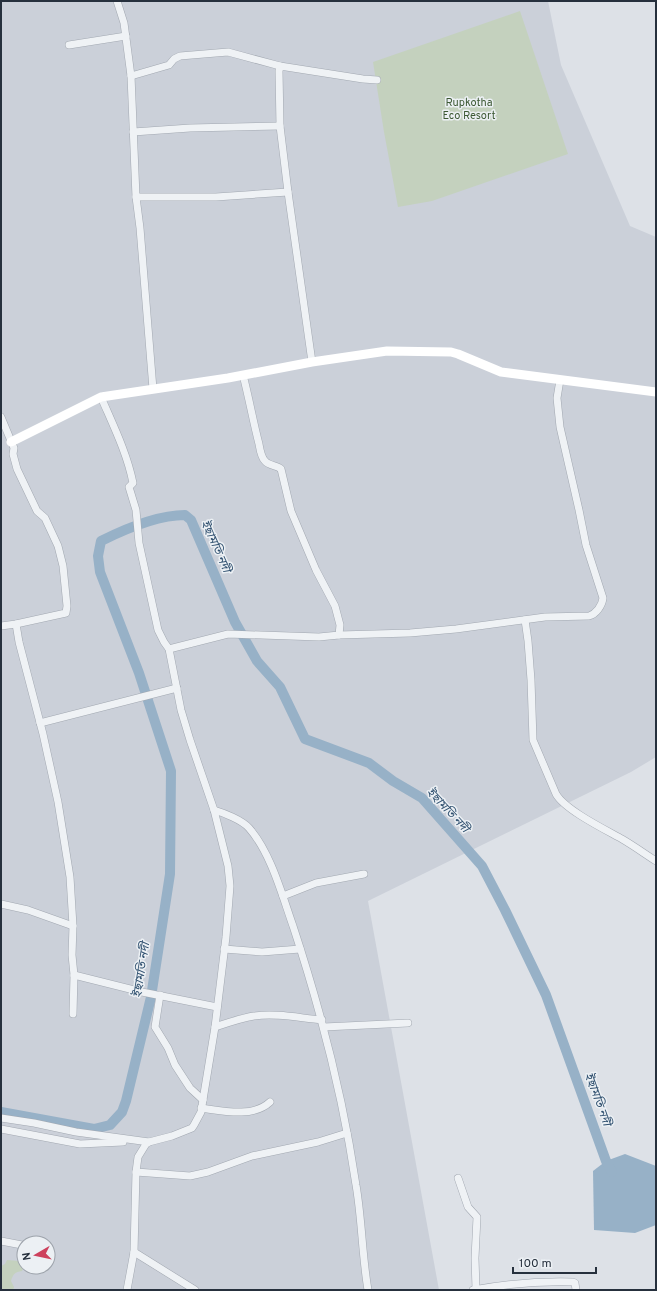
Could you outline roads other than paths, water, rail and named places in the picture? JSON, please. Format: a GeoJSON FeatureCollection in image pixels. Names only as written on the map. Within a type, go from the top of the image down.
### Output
{"type":"FeatureCollection","features":[{"type":"Feature","properties":{"kind":"street"},"geometry":{"type":"LineString","coordinates":[[117,1],[124,24],[131,76],[136,197],[140,228],[153,389]]}},
{"type":"Feature","properties":{"kind":"street"},"geometry":{"type":"LineString","coordinates":[[69,45],[126,36]]}},
{"type":"Feature","properties":{"kind":"street"},"geometry":{"type":"LineString","coordinates":[[131,76],[169,65],[174,59],[180,56],[228,52],[280,66],[378,80]]}},
{"type":"Feature","properties":{"kind":"street"},"geometry":{"type":"LineString","coordinates":[[280,66],[278,71],[280,126],[312,362]]}},
{"type":"Feature","properties":{"kind":"street"},"geometry":{"type":"LineString","coordinates":[[133,132],[190,128],[280,126]]}},
{"type":"Feature","properties":{"kind":"street"},"geometry":{"type":"LineString","coordinates":[[136,197],[216,196],[288,192]]}},
{"type":"Feature","properties":{"kind":"street"},"geometry":{"type":"LineString","coordinates":[[11,442],[101,397],[228,378],[387,350],[451,352],[501,372],[656,392]]}},
{"type":"Feature","properties":{"kind":"street"},"geometry":{"type":"LineString","coordinates":[[243,375],[253,423],[262,456],[265,462],[281,469],[291,511],[316,570],[335,606],[340,625],[338,635]]}},
{"type":"Feature","properties":{"kind":"street"},"geometry":{"type":"LineString","coordinates":[[169,650],[228,634],[319,637],[410,633],[456,629],[545,617],[594,615],[603,598],[586,545],[560,427],[557,398],[560,380]]}},
{"type":"Feature","properties":{"kind":"street"},"geometry":{"type":"LineString","coordinates":[[1,1129],[80,1144],[113,1142],[148,1143],[192,1128],[203,1100],[215,1027],[230,886],[226,858],[214,810],[181,710],[169,650],[158,630],[139,543],[136,510],[129,487],[132,483],[130,469],[122,445],[101,397]]}},
{"type":"Feature","properties":{"kind":"street"},"geometry":{"type":"LineString","coordinates":[[1,416],[14,448],[13,454],[17,469],[37,510],[45,518],[58,546],[63,566],[67,606],[66,613],[1,626]]}},
{"type":"Feature","properties":{"kind":"street"},"geometry":{"type":"LineString","coordinates":[[525,620],[531,680],[533,740],[558,798],[576,812],[656,861]]}},
{"type":"Feature","properties":{"kind":"street"},"geometry":{"type":"LineString","coordinates":[[16,624],[19,642],[40,723],[58,802],[70,877],[73,926],[73,1014]]}},
{"type":"Feature","properties":{"kind":"street"},"geometry":{"type":"LineString","coordinates":[[40,723],[108,707],[177,688]]}},
{"type":"Feature","properties":{"kind":"street"},"geometry":{"type":"LineString","coordinates":[[214,810],[226,814],[248,827],[264,851],[283,896],[323,1024],[340,1095],[356,1186],[364,1267],[368,1290]]}},
{"type":"Feature","properties":{"kind":"street"},"geometry":{"type":"LineString","coordinates":[[283,896],[316,884],[364,874]]}},
{"type":"Feature","properties":{"kind":"street"},"geometry":{"type":"LineString","coordinates":[[1,904],[28,910],[73,926]]}},
{"type":"Feature","properties":{"kind":"street"},"geometry":{"type":"LineString","coordinates":[[224,949],[262,952],[300,949]]}},
{"type":"Feature","properties":{"kind":"street"},"geometry":{"type":"LineString","coordinates":[[74,976],[142,992],[217,1007]]}},
{"type":"Feature","properties":{"kind":"street"},"geometry":{"type":"LineString","coordinates":[[160,995],[155,1027],[168,1048],[175,1065],[190,1088],[203,1100]]}},
{"type":"Feature","properties":{"kind":"street"},"geometry":{"type":"LineString","coordinates":[[215,1027],[254,1016],[273,1015],[289,1016],[323,1024],[408,1024]]}},
{"type":"Feature","properties":{"kind":"street"},"geometry":{"type":"LineString","coordinates":[[201,1108],[228,1111],[248,1111],[266,1106],[270,1102]]}},
{"type":"Feature","properties":{"kind":"street"},"geometry":{"type":"LineString","coordinates":[[1,1118],[76,1132],[148,1143]]}},
{"type":"Feature","properties":{"kind":"street"},"geometry":{"type":"LineString","coordinates":[[136,1172],[190,1176],[214,1170],[252,1156],[318,1142],[347,1133]]}},
{"type":"Feature","properties":{"kind":"street"},"geometry":{"type":"LineString","coordinates":[[127,1290],[134,1252],[136,1172],[138,1157],[148,1143]]}},
{"type":"Feature","properties":{"kind":"street"},"geometry":{"type":"LineString","coordinates":[[458,1178],[468,1207],[477,1217],[474,1290],[504,1285],[558,1282],[573,1282],[575,1283],[576,1290]]}},
{"type":"Feature","properties":{"kind":"street"},"geometry":{"type":"LineString","coordinates":[[1,1242],[16,1244]]}},
{"type":"Feature","properties":{"kind":"street"},"geometry":{"type":"LineString","coordinates":[[134,1252],[195,1290]]}},
{"type":"Feature","properties":{"kind":"water"},"geometry":{"type":"Polygon","coordinates":[[[625,1154],[656,1166],[656,1225],[635,1233],[594,1230],[593,1171],[606,1161],[625,1154]]]}},
{"type":"Feature","properties":{"kind":"waterway","name":"ইছামতি নদী"},"geometry":{"type":"LineString","coordinates":[[1,1112],[94,1129],[110,1125],[122,1112],[126,1101],[151,997],[170,874],[171,771],[139,673],[100,572],[98,556],[101,541],[110,536],[153,520],[164,517],[185,515],[191,520],[235,622],[257,661],[280,687],[305,739],[369,763],[393,781],[422,798],[482,866],[546,995],[606,1161],[612,1172]]}},
{"type":"Feature","properties":{"kind":"park label","name":"Rupkotha Eco Resort"},"geometry":{"type":"Point","coordinates":[469,108]}}]}
